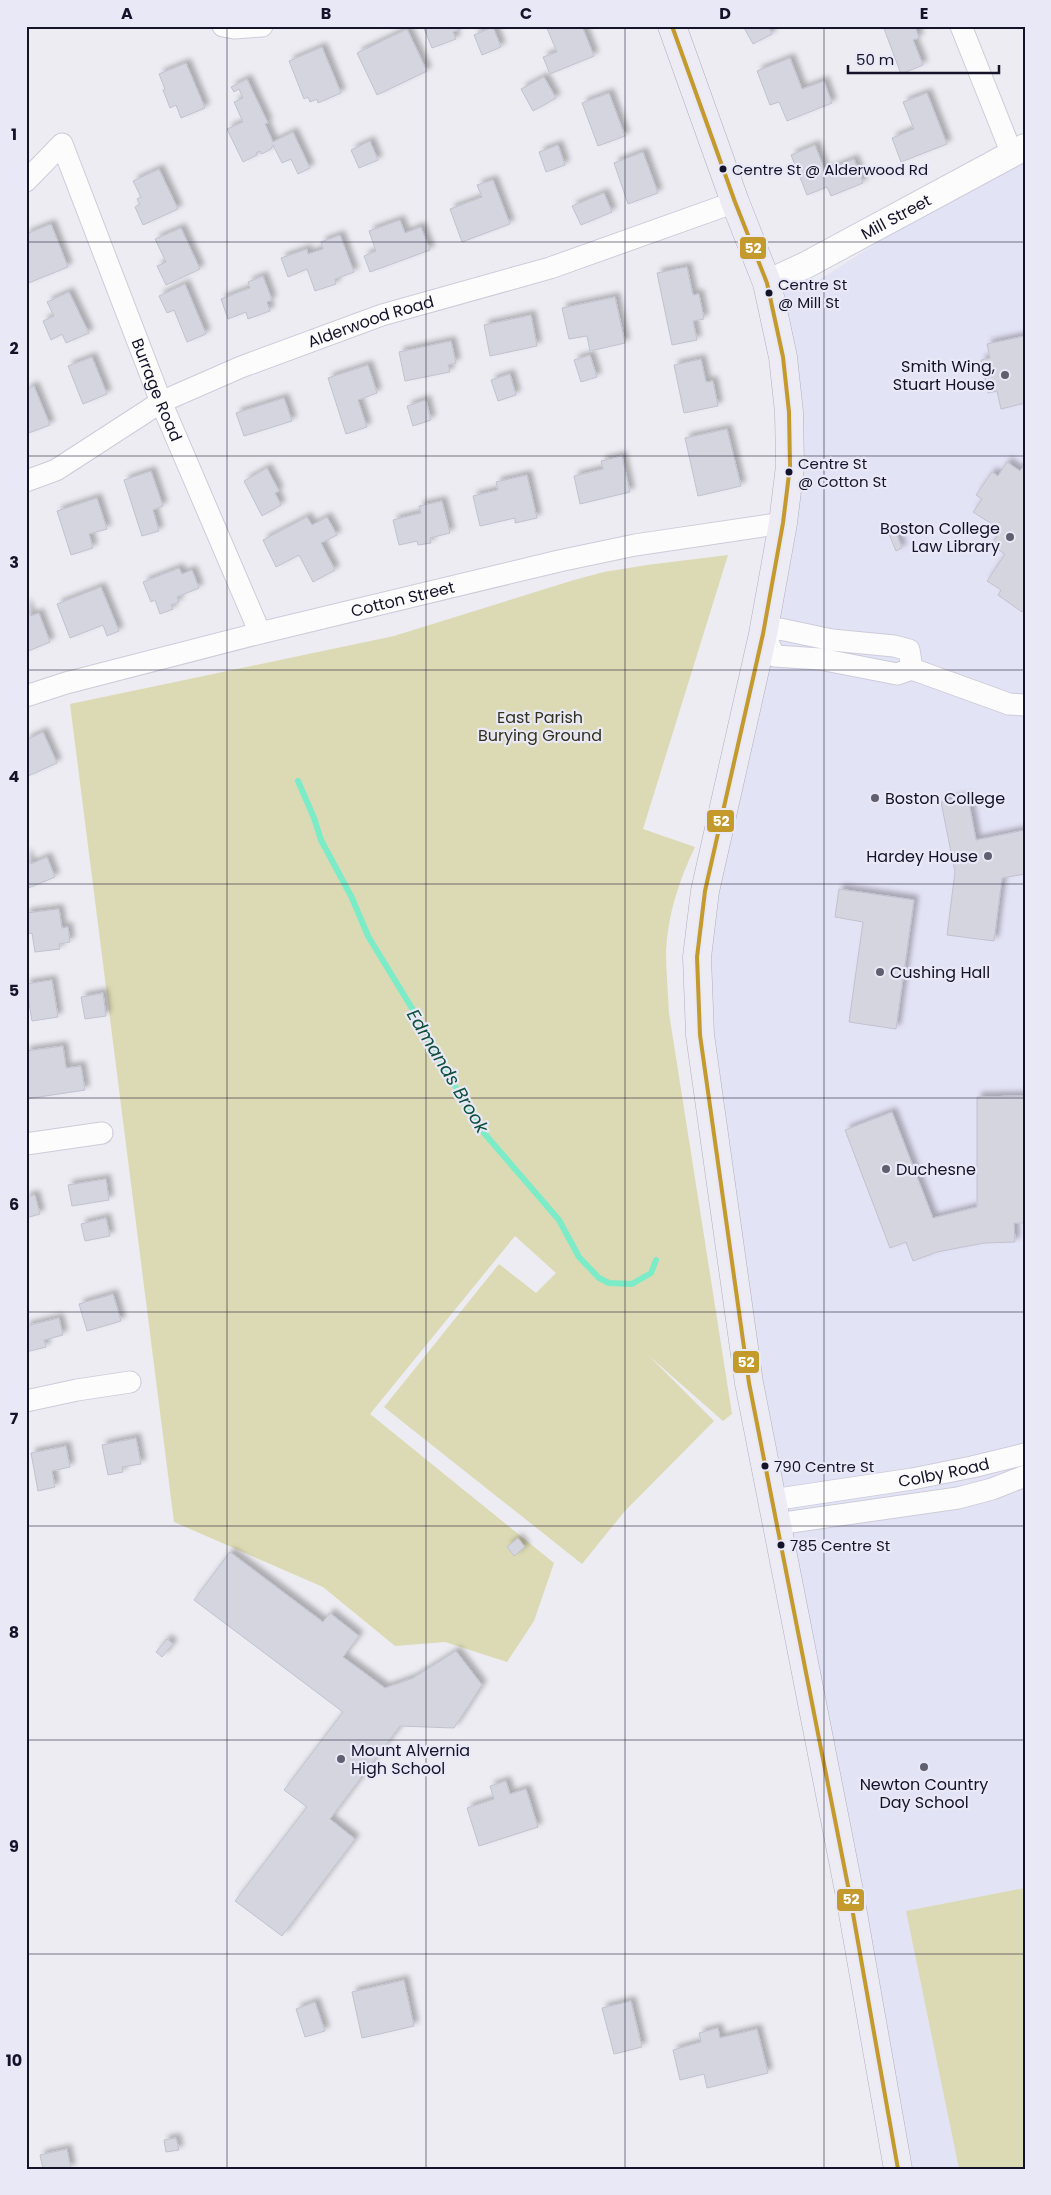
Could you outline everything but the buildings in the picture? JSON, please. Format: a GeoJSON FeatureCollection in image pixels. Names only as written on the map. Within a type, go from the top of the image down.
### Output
{"type":"FeatureCollection","features":[{"type":"Feature","properties":{"kind":"main road"},"geometry":{"type":"LineString","coordinates":[[672,26],[735,202],[767,283],[784,357],[789,412],[790,466],[784,523],[763,634],[705,891],[697,956],[701,1044],[749,1383],[849,1891],[898,2169]]}},
{"type":"Feature","properties":{"kind":"street"},"geometry":{"type":"LineString","coordinates":[[223,26],[234,28],[262,26]]}},
{"type":"Feature","properties":{"kind":"street"},"geometry":{"type":"LineString","coordinates":[[961,26],[1018,151]]}},
{"type":"Feature","properties":{"kind":"street","name":"Burrage Road"},"geometry":{"type":"LineString","coordinates":[[26,181],[62,144],[161,402],[260,633]]}},
{"type":"Feature","properties":{"kind":"street","name":"Mill Street"},"geometry":{"type":"LineString","coordinates":[[767,283],[806,265],[1018,151]]}},
{"type":"Feature","properties":{"kind":"street","name":"Alderwood Road"},"geometry":{"type":"LineString","coordinates":[[26,481],[56,470],[161,402],[240,367],[382,315],[550,268],[735,202]]}},
{"type":"Feature","properties":{"kind":"street","name":"Cotton Street"},"geometry":{"type":"LineString","coordinates":[[26,696],[75,681],[260,633],[559,561],[645,544],[784,523]]}},
{"type":"Feature","properties":{"kind":"street"},"geometry":{"type":"LineString","coordinates":[[763,634],[775,656],[820,659],[897,674],[912,669],[1009,704],[1025,705]]}},
{"type":"Feature","properties":{"kind":"street"},"geometry":{"type":"LineString","coordinates":[[26,1144],[102,1134]]}},
{"type":"Feature","properties":{"kind":"street"},"geometry":{"type":"LineString","coordinates":[[26,1401],[77,1390],[130,1382]]}},
{"type":"Feature","properties":{"kind":"street","name":"Colby Road"},"geometry":{"type":"LineString","coordinates":[[775,1512],[1025,1454]]}},
{"type":"Feature","properties":{"kind":"street","name":"Colby Road"},"geometry":{"type":"LineString","coordinates":[[775,1512],[958,1498],[992,1489],[1025,1476]]}},
{"type":"Feature","properties":{"kind":"shaded area","name":"Boston College"},"geometry":{"type":"Polygon","coordinates":[[[1025,147],[1025,2169],[898,2169],[698,1010],[783,523],[767,283],[813,284],[1025,147]]]}},
{"type":"Feature","properties":{"kind":"green space","name":"East Parish Burying Ground"},"geometry":{"type":"Polygon","coordinates":[[[728,555],[643,829],[695,847],[679,885],[669,924],[666,951],[669,1013],[732,1414],[723,1421],[648,1355],[714,1421],[624,1512],[582,1564],[384,1407],[499,1264],[536,1293],[556,1273],[515,1236],[370,1414],[554,1563],[534,1621],[507,1662],[445,1642],[395,1646],[323,1587],[174,1522],[70,704],[394,636],[604,572],[728,555]]]}},
{"type":"Feature","properties":{"kind":"green space"},"geometry":{"type":"Polygon","coordinates":[[[1025,1888],[1025,2169],[959,2169],[906,1911],[1025,1888]]]}},
{"type":"Feature","properties":{"kind":"waterway","name":"Edmands Brook"},"geometry":{"type":"LineString","coordinates":[[298,781],[321,840],[352,898],[368,936],[424,1028],[469,1112],[484,1133],[559,1220],[579,1257],[599,1278],[609,1283],[632,1284],[651,1273],[656,1260]]}},
{"type":"Feature","properties":{"kind":"transit line","name":"52"},"geometry":{"type":"LineString","coordinates":[[672,26],[735,202],[767,283],[783,357],[789,412],[790,466],[783,523],[763,634],[705,891],[697,957],[700,1035],[749,1383],[849,1891],[898,2169]]}},
{"type":"Feature","properties":{"kind":"place","name":"Centre St @ Alderwood Rd"},"geometry":{"type":"Point","coordinates":[723,169]}},
{"type":"Feature","properties":{"kind":"place","name":"Centre St @ Mill St"},"geometry":{"type":"Point","coordinates":[769,293]}},
{"type":"Feature","properties":{"kind":"place","name":"Smith Wing, Stuart House"},"geometry":{"type":"Point","coordinates":[1005,375]}},
{"type":"Feature","properties":{"kind":"place","name":"Centre St @ Cotton St"},"geometry":{"type":"Point","coordinates":[789,472]}},
{"type":"Feature","properties":{"kind":"place","name":"Boston College Law Library"},"geometry":{"type":"Point","coordinates":[1010,537]}},
{"type":"Feature","properties":{"kind":"place","name":"Boston College"},"geometry":{"type":"Point","coordinates":[875,798]}},
{"type":"Feature","properties":{"kind":"place","name":"Hardey House"},"geometry":{"type":"Point","coordinates":[988,856]}},
{"type":"Feature","properties":{"kind":"place","name":"Cushing Hall"},"geometry":{"type":"Point","coordinates":[880,972]}},
{"type":"Feature","properties":{"kind":"place","name":"Duchesne"},"geometry":{"type":"Point","coordinates":[886,1169]}},
{"type":"Feature","properties":{"kind":"place","name":"790 Centre St"},"geometry":{"type":"Point","coordinates":[765,1466]}},
{"type":"Feature","properties":{"kind":"place","name":"785 Centre St"},"geometry":{"type":"Point","coordinates":[781,1545]}},
{"type":"Feature","properties":{"kind":"place","name":"Mount Alvernia High School"},"geometry":{"type":"Point","coordinates":[341,1759]}},
{"type":"Feature","properties":{"kind":"place","name":"Newton Country Day School"},"geometry":{"type":"Point","coordinates":[924,1767]}}]}
